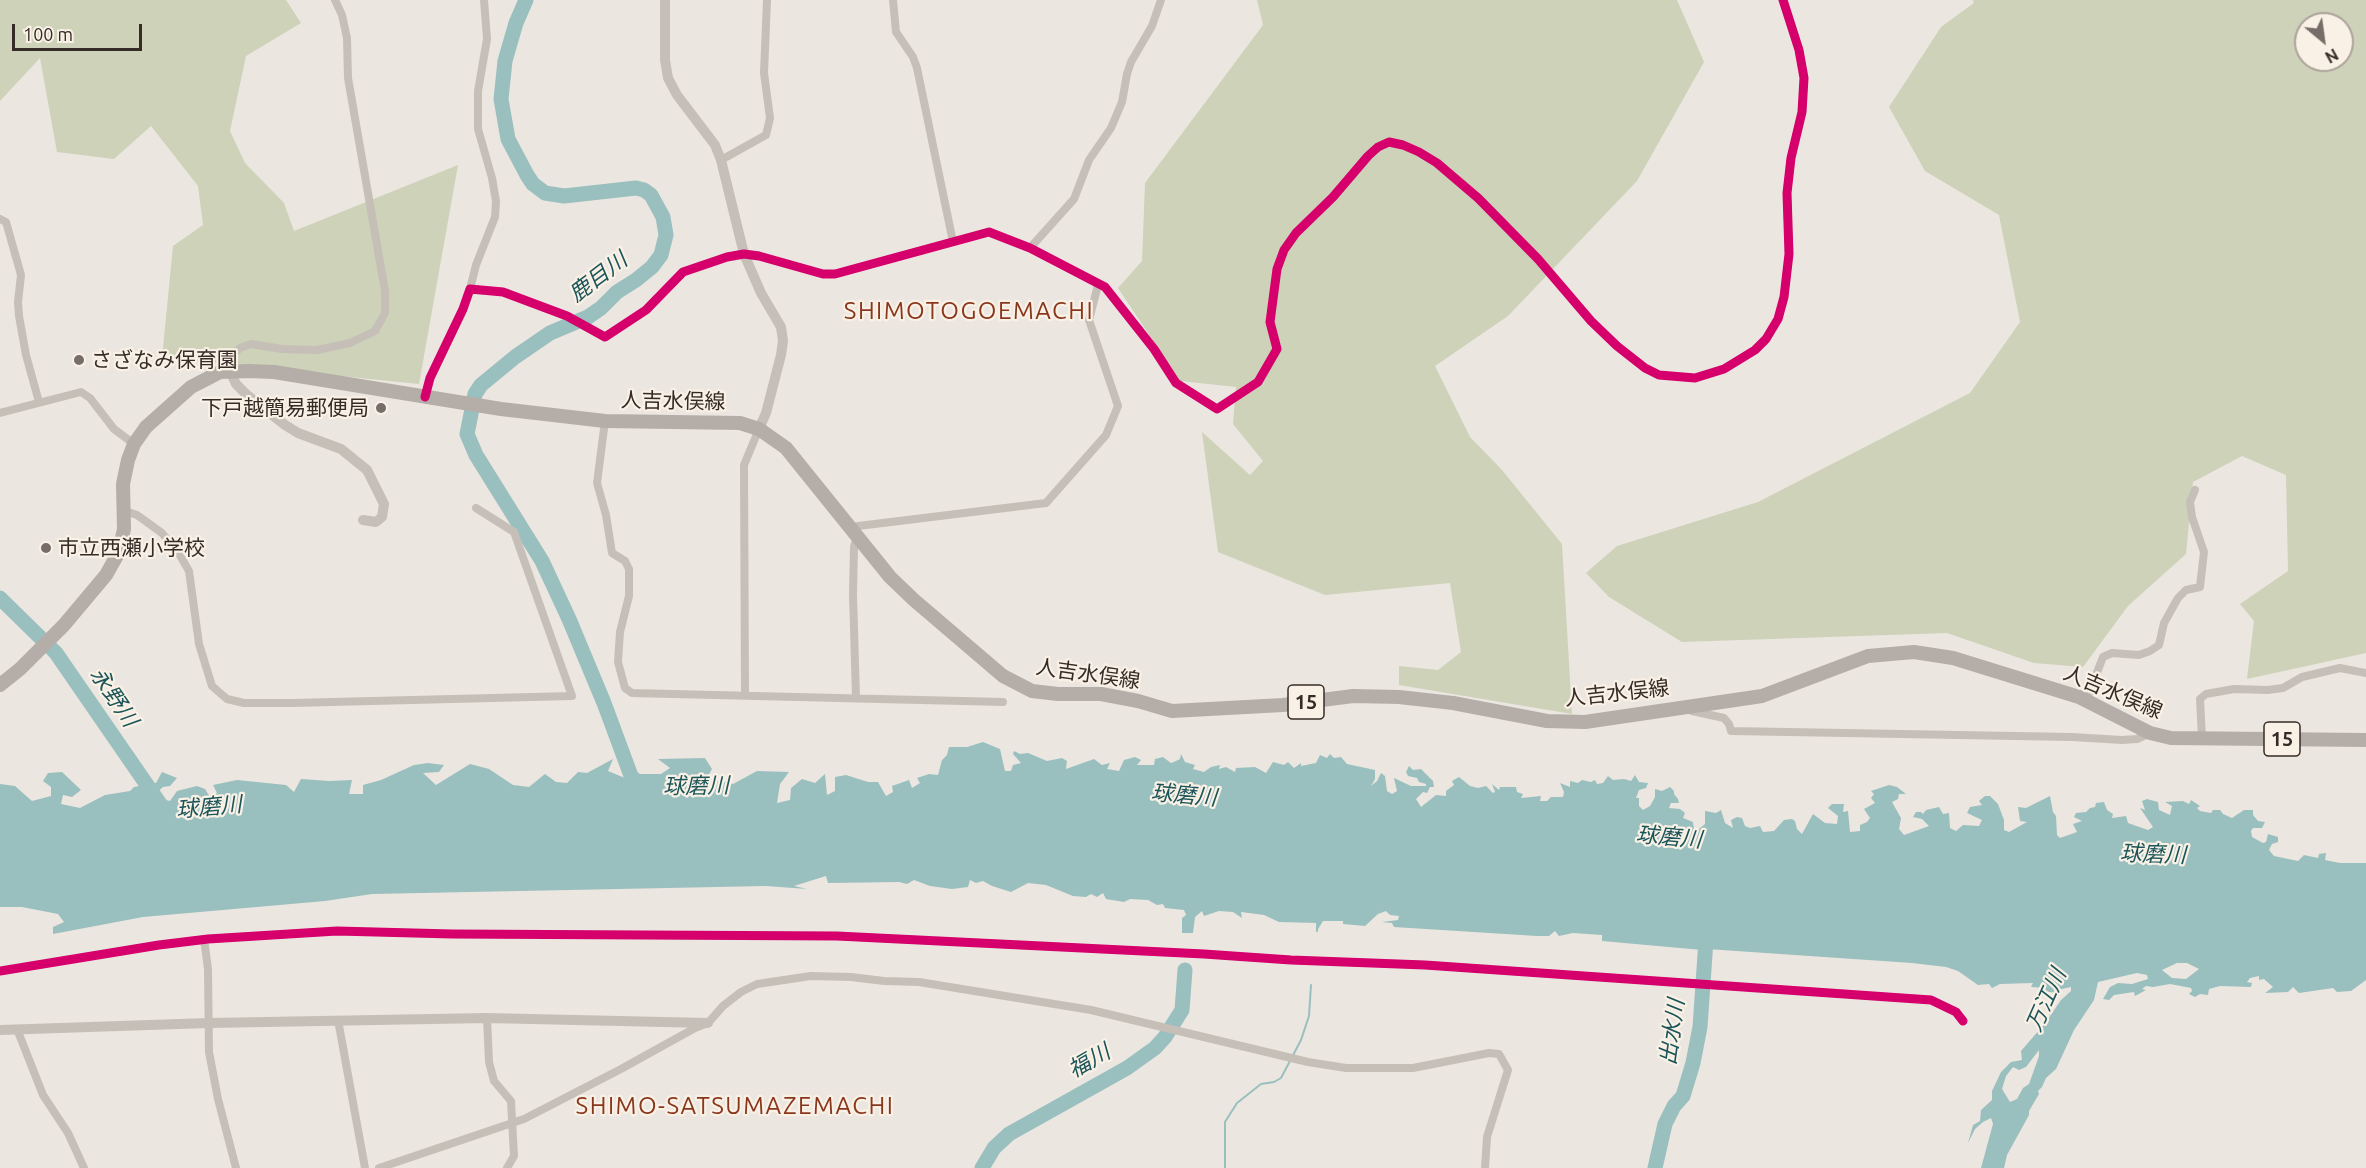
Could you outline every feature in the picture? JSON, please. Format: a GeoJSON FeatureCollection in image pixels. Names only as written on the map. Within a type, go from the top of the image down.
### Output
{"type":"FeatureCollection","features":[{"type":"Feature","properties":{"kind":"main road","name":"人吉水俣線"},"geometry":{"type":"LineString","coordinates":[[0,685],[55,634],[106,575],[119,552],[124,529],[123,484],[134,444],[146,427],[191,387],[220,372],[274,372],[456,402],[605,421],[740,423],[759,429],[786,448],[890,577],[1003,675],[1032,691],[1058,694],[1101,694],[1138,701],[1172,711],[1283,705],[1353,696],[1400,697],[1453,703],[1547,720],[1585,723],[1762,696],[1868,656],[1914,652],[1953,658],[2086,701],[2150,733],[2171,738],[2366,740]]}},
{"type":"Feature","properties":{"kind":"street"},"geometry":{"type":"LineString","coordinates":[[335,0],[342,15],[347,38],[348,78],[385,291],[385,313],[375,331],[350,343],[318,350],[282,349],[251,344],[240,348],[230,357],[230,371],[241,390],[285,425],[298,433],[341,449],[367,470],[384,504],[382,517],[376,522],[363,520]]}},
{"type":"Feature","properties":{"kind":"street"},"geometry":{"type":"LineString","coordinates":[[425,397],[430,378],[450,332],[463,309],[476,265],[495,217],[496,201],[492,178],[478,129],[478,91],[487,39],[484,0]]}},
{"type":"Feature","properties":{"kind":"street"},"geometry":{"type":"LineString","coordinates":[[665,0],[665,60],[668,78],[677,95],[706,132],[721,160],[744,254],[761,293],[781,327],[783,341],[766,413],[747,454],[744,477],[745,695]]}},
{"type":"Feature","properties":{"kind":"street"},"geometry":{"type":"LineString","coordinates":[[721,160],[766,135],[770,118],[764,73],[767,0]]}},
{"type":"Feature","properties":{"kind":"street"},"geometry":{"type":"LineString","coordinates":[[893,0],[896,32],[913,57],[916,68],[952,242]]}},
{"type":"Feature","properties":{"kind":"street"},"geometry":{"type":"LineString","coordinates":[[1030,248],[1074,199],[1089,160],[1111,128],[1122,102],[1131,62],[1152,26],[1161,0]]}},
{"type":"Feature","properties":{"kind":"street"},"geometry":{"type":"LineString","coordinates":[[470,289],[503,292],[567,316],[604,337],[646,310],[683,272],[727,257],[744,254],[759,256],[823,274],[835,274],[989,232],[1030,248],[1105,287],[1154,349],[1176,383],[1217,409],[1258,382],[1277,349],[1270,322],[1277,269],[1284,250],[1296,233],[1333,197],[1368,156],[1378,147],[1389,142],[1403,145],[1437,163],[1478,198],[1538,259],[1604,334],[1645,368],[1659,375],[1688,379],[1724,369],[1755,350],[1766,339],[1778,319],[1784,297],[1789,254],[1787,193],[1791,158],[1802,112],[1804,78],[1783,0]]}},
{"type":"Feature","properties":{"kind":"street"},"geometry":{"type":"LineString","coordinates":[[0,219],[6,222],[21,275],[19,316],[26,355],[39,402]]}},
{"type":"Feature","properties":{"kind":"street"},"geometry":{"type":"LineString","coordinates":[[856,698],[853,532],[1046,503],[1106,435],[1118,406],[1089,321],[1098,285]]}},
{"type":"Feature","properties":{"kind":"street"},"geometry":{"type":"LineString","coordinates":[[0,413],[81,392],[90,398],[114,429],[134,444]]}},
{"type":"Feature","properties":{"kind":"street"},"geometry":{"type":"LineString","coordinates":[[605,421],[597,483],[606,515],[612,553],[625,561],[629,569],[629,596],[620,632],[618,662],[626,688],[632,693],[1003,702]]}},
{"type":"Feature","properties":{"kind":"street"},"geometry":{"type":"LineString","coordinates":[[2086,701],[2103,657],[2112,653],[2139,655],[2159,645],[2164,623],[2178,598],[2186,591],[2200,587],[2204,552],[2192,517],[2190,502],[2195,490]]}},
{"type":"Feature","properties":{"kind":"street"},"geometry":{"type":"LineString","coordinates":[[125,511],[137,515],[162,534],[178,552],[189,571],[199,644],[212,686],[227,699],[244,703],[292,703],[572,696],[514,532],[476,508]]}},
{"type":"Feature","properties":{"kind":"street"},"geometry":{"type":"LineString","coordinates":[[2202,738],[2200,699],[2206,694],[2234,689],[2283,688],[2302,676],[2340,668],[2366,673]]}},
{"type":"Feature","properties":{"kind":"street"},"geometry":{"type":"LineString","coordinates":[[1688,706],[1692,711],[1724,718],[1731,731],[2061,736],[2122,740],[2137,739],[2150,733]]}},
{"type":"Feature","properties":{"kind":"street"},"geometry":{"type":"LineString","coordinates":[[0,971],[95,954],[204,939],[337,931],[452,934],[837,936],[1425,965],[1931,1000],[1956,1012],[1963,1021]]}},
{"type":"Feature","properties":{"kind":"street"},"geometry":{"type":"LineString","coordinates":[[204,939],[208,969],[209,1052],[236,1168]]}},
{"type":"Feature","properties":{"kind":"street"},"geometry":{"type":"LineString","coordinates":[[379,1168],[524,1119],[708,1023],[723,1006],[741,992],[758,984],[811,976],[919,982],[1091,1010],[1308,1062],[1346,1068],[1413,1068],[1489,1053],[1499,1054],[1508,1070],[1487,1137],[1485,1168]]}},
{"type":"Feature","properties":{"kind":"street"},"geometry":{"type":"LineString","coordinates":[[487,1018],[489,1062],[494,1081],[511,1101],[514,1156],[507,1168]]}},
{"type":"Feature","properties":{"kind":"street"},"geometry":{"type":"LineString","coordinates":[[0,1030],[209,1023],[487,1018],[708,1023]]}},
{"type":"Feature","properties":{"kind":"street"},"geometry":{"type":"LineString","coordinates":[[338,1020],[365,1168]]}},
{"type":"Feature","properties":{"kind":"street"},"geometry":{"type":"LineString","coordinates":[[17,1029],[43,1095],[68,1133],[84,1168]]}},
{"type":"Feature","properties":{"kind":"green space"},"geometry":{"type":"Polygon","coordinates":[[[0,0],[286,0],[301,23],[246,56],[230,131],[245,163],[284,203],[294,231],[458,165],[419,384],[162,358],[173,246],[203,225],[198,186],[151,126],[114,159],[57,152],[40,58],[0,101],[0,0]]]}},
{"type":"Feature","properties":{"kind":"green space"},"geometry":{"type":"Polygon","coordinates":[[[1257,0],[1677,0],[1704,62],[1637,181],[1508,316],[1435,366],[1470,437],[1502,470],[1562,544],[1572,714],[1399,685],[1399,666],[1438,670],[1461,652],[1450,583],[1325,595],[1218,552],[1202,432],[1250,475],[1263,461],[1233,424],[1236,387],[1180,381],[1118,288],[1142,261],[1145,183],[1263,25],[1257,0]]]}},
{"type":"Feature","properties":{"kind":"green space"},"geometry":{"type":"Polygon","coordinates":[[[1973,0],[2366,0],[2366,653],[2247,679],[2254,621],[2240,604],[2288,571],[2286,475],[2242,456],[2193,482],[2186,554],[2128,606],[2083,667],[2034,663],[1947,633],[1682,642],[1609,597],[1586,573],[1617,546],[1758,502],[1970,393],[2020,322],[1999,215],[1925,171],[1889,107],[1941,27],[1974,3],[1973,0]]]}},
{"type":"Feature","properties":{"kind":"water","name":"球磨川"},"geometry":{"type":"Polygon","coordinates":[[[983,742],[1000,749],[1005,771],[1011,771],[1013,765],[1021,763],[1013,754],[1014,751],[1020,754],[1028,753],[1047,761],[1062,758],[1067,761],[1066,769],[1094,759],[1102,765],[1110,763],[1107,769],[1119,771],[1124,760],[1135,757],[1141,760],[1137,765],[1154,765],[1155,759],[1163,757],[1171,763],[1180,759],[1181,754],[1185,762],[1195,765],[1193,769],[1204,772],[1220,765],[1219,769],[1226,767],[1235,772],[1236,768],[1255,767],[1266,773],[1273,762],[1284,765],[1288,762],[1294,768],[1301,763],[1301,766],[1316,763],[1320,755],[1327,758],[1330,754],[1334,758],[1341,757],[1347,764],[1375,770],[1375,779],[1371,786],[1381,773],[1385,776],[1387,791],[1392,794],[1397,791],[1394,778],[1411,786],[1426,786],[1417,778],[1408,776],[1406,772],[1409,766],[1413,770],[1421,769],[1433,781],[1434,787],[1430,787],[1427,793],[1423,792],[1416,799],[1421,807],[1436,795],[1446,796],[1446,791],[1454,785],[1452,781],[1459,777],[1470,786],[1478,788],[1486,786],[1493,793],[1495,792],[1492,784],[1499,790],[1500,787],[1516,787],[1517,792],[1523,794],[1521,798],[1541,796],[1540,801],[1547,801],[1551,797],[1563,797],[1564,792],[1560,783],[1570,787],[1570,781],[1578,783],[1582,780],[1591,782],[1595,780],[1597,784],[1603,783],[1608,776],[1613,780],[1631,781],[1635,775],[1639,782],[1648,783],[1646,788],[1639,790],[1636,798],[1639,798],[1639,806],[1643,810],[1650,806],[1655,797],[1655,789],[1662,791],[1670,787],[1679,803],[1671,803],[1669,808],[1680,809],[1685,813],[1683,818],[1693,822],[1694,829],[1699,829],[1705,824],[1705,811],[1716,813],[1721,810],[1725,823],[1733,828],[1731,820],[1737,817],[1742,818],[1745,826],[1750,828],[1760,826],[1763,832],[1774,831],[1784,820],[1792,819],[1802,834],[1813,814],[1825,823],[1837,824],[1838,816],[1828,808],[1832,804],[1844,804],[1843,812],[1848,811],[1850,832],[1860,831],[1860,825],[1870,818],[1864,809],[1875,803],[1871,798],[1874,794],[1871,791],[1889,785],[1897,787],[1906,794],[1899,794],[1898,799],[1892,802],[1901,818],[1899,829],[1904,835],[1929,826],[1922,819],[1913,817],[1916,812],[1923,814],[1926,810],[1939,807],[1943,814],[1949,813],[1950,828],[1956,831],[1963,825],[1979,826],[1982,820],[1967,813],[1970,807],[1982,805],[1979,801],[1985,796],[1990,796],[1998,804],[2004,820],[2004,830],[2009,832],[2027,822],[2020,821],[2018,807],[2026,808],[2050,796],[2056,816],[2057,835],[2060,838],[2077,832],[2073,824],[2082,821],[2074,817],[2076,813],[2086,812],[2095,807],[2096,803],[2104,802],[2107,810],[2113,814],[2112,818],[2126,816],[2128,823],[2148,830],[2153,827],[2140,808],[2145,810],[2142,801],[2147,799],[2158,802],[2159,810],[2170,815],[2172,806],[2165,802],[2183,801],[2189,804],[2191,800],[2200,806],[2197,808],[2200,811],[2211,813],[2213,810],[2220,810],[2232,818],[2244,810],[2253,810],[2253,815],[2258,821],[2265,822],[2262,828],[2253,828],[2252,837],[2263,843],[2266,842],[2268,834],[2278,837],[2278,842],[2272,844],[2269,850],[2274,856],[2298,861],[2304,855],[2318,858],[2319,854],[2326,853],[2325,860],[2340,863],[2366,863],[2366,980],[2351,991],[2337,992],[2333,988],[2299,993],[2293,987],[2288,992],[2265,993],[2273,987],[2264,979],[2259,980],[2259,976],[2250,978],[2247,982],[2252,983],[2251,987],[2220,986],[2209,989],[2208,995],[2200,994],[2195,997],[2189,994],[2192,991],[2191,988],[2170,984],[2146,986],[2142,989],[2146,990],[2135,996],[2134,992],[2114,995],[2109,1000],[2103,999],[2110,987],[2118,983],[2132,984],[2148,979],[2147,975],[2137,973],[2098,982],[2094,1000],[2074,1030],[2056,1069],[2046,1078],[2038,1091],[2039,1094],[2029,1115],[2007,1155],[2004,1168],[1981,1168],[1993,1124],[1991,1118],[1983,1122],[1975,1129],[1968,1143],[1973,1125],[1980,1121],[1981,1110],[1992,1100],[1992,1091],[2001,1072],[2011,1062],[2022,1060],[2021,1051],[2061,1000],[2071,991],[2071,987],[2057,990],[2056,993],[2044,991],[2046,988],[2031,987],[2033,983],[2000,984],[1992,988],[1989,984],[1978,985],[1958,971],[1946,967],[1912,963],[1707,949],[1706,958],[1702,958],[1702,950],[1602,941],[1602,935],[1573,933],[1559,936],[1555,931],[1549,936],[1537,936],[1394,927],[1392,923],[1382,922],[1398,920],[1399,916],[1390,915],[1386,911],[1378,914],[1365,926],[1343,924],[1343,921],[1323,921],[1317,931],[1317,923],[1279,922],[1264,915],[1241,912],[1242,918],[1233,912],[1219,911],[1204,916],[1202,911],[1195,917],[1193,933],[1182,933],[1182,918],[1186,915],[1184,910],[1165,908],[1163,904],[1157,905],[1148,900],[1130,899],[1124,902],[1106,899],[1103,893],[1097,897],[1091,894],[1086,897],[1073,896],[1046,885],[1028,883],[1011,892],[983,881],[976,883],[970,880],[968,887],[952,889],[930,886],[914,880],[907,884],[899,882],[828,883],[826,876],[794,886],[807,889],[766,886],[372,894],[325,901],[143,917],[53,934],[53,927],[64,922],[58,914],[22,907],[0,907],[0,784],[15,786],[32,801],[51,796],[51,787],[43,781],[48,773],[62,772],[81,790],[72,797],[63,795],[61,804],[80,808],[105,795],[130,791],[134,787],[156,783],[162,772],[177,778],[170,786],[163,787],[152,797],[170,801],[177,791],[197,786],[205,789],[210,797],[217,793],[213,785],[237,780],[286,785],[294,792],[301,779],[352,780],[349,794],[363,794],[363,785],[381,780],[414,765],[428,763],[444,765],[439,772],[423,773],[436,785],[470,764],[489,769],[513,785],[529,787],[545,774],[556,782],[567,783],[578,772],[587,773],[613,759],[608,771],[625,778],[633,769],[640,774],[661,774],[670,768],[658,759],[705,758],[712,769],[707,778],[733,784],[757,771],[789,772],[780,784],[777,803],[790,800],[791,788],[802,779],[815,783],[825,774],[827,795],[835,791],[835,777],[846,775],[868,782],[878,782],[886,796],[893,792],[892,786],[909,780],[912,788],[920,783],[917,778],[929,774],[938,775],[949,747],[967,747],[983,742]],[[2177,963],[2162,970],[2172,978],[2186,979],[2199,969],[2187,963],[2177,963]],[[2039,1050],[2026,1067],[2019,1070],[2013,1067],[2006,1076],[2002,1089],[2010,1102],[2017,1099],[2023,1088],[2029,1084],[2039,1050]]]}},
{"type":"Feature","properties":{"kind":"waterway","name":"鹿目川"},"geometry":{"type":"LineString","coordinates":[[526,0],[516,23],[505,61],[501,99],[508,139],[527,175],[533,184],[545,193],[564,196],[636,188],[644,190],[651,195],[663,217],[666,235],[661,255],[652,267],[636,280],[617,292],[588,317],[550,333],[515,357],[481,385],[475,394],[467,434],[476,455],[542,561],[604,703],[637,792]]}},
{"type":"Feature","properties":{"kind":"waterway","name":"永野川"},"geometry":{"type":"LineString","coordinates":[[0,598],[56,653],[167,814]]}},
{"type":"Feature","properties":{"kind":"waterway"},"geometry":{"type":"LineString","coordinates":[[1317,922],[1317,931]]}},
{"type":"Feature","properties":{"kind":"waterway","name":"出水川"},"geometry":{"type":"LineString","coordinates":[[1655,1168],[1665,1124],[1674,1106],[1683,1096],[1693,1063],[1700,1027],[1706,940]]}},
{"type":"Feature","properties":{"kind":"waterway","name":"福川"},"geometry":{"type":"LineString","coordinates":[[982,1168],[994,1148],[1009,1134],[1127,1068],[1155,1048],[1182,1010],[1185,970]]}},
{"type":"Feature","properties":{"kind":"waterway"},"geometry":{"type":"LineString","coordinates":[[1225,1168],[1225,1122],[1237,1103],[1261,1084],[1274,1082],[1281,1078],[1301,1040],[1309,1016],[1311,985]]}},
{"type":"Feature","properties":{"kind":"cycle path"},"geometry":{"type":"LineString","coordinates":[[425,397],[430,378],[463,309],[470,289],[503,292],[567,316],[605,337],[646,310],[683,272],[727,257],[744,254],[759,256],[823,274],[835,274],[989,232],[1030,248],[1105,287],[1154,349],[1176,383],[1217,409],[1258,382],[1277,349],[1270,322],[1277,269],[1284,250],[1296,233],[1333,197],[1368,156],[1378,147],[1389,142],[1403,145],[1437,163],[1478,198],[1538,259],[1591,321],[1645,368],[1659,375],[1695,378],[1724,369],[1755,350],[1766,339],[1778,319],[1784,297],[1789,254],[1787,193],[1791,158],[1802,112],[1804,78],[1799,50],[1783,0]]}},
{"type":"Feature","properties":{"kind":"cycle path"},"geometry":{"type":"LineString","coordinates":[[0,971],[208,939],[337,931],[452,934],[837,936],[1425,965],[1931,1000],[1956,1012],[1963,1021]]}},
{"type":"Feature","properties":{"kind":"place","name":"さざなみ保育園"},"geometry":{"type":"Point","coordinates":[79,360]}},
{"type":"Feature","properties":{"kind":"place","name":"下戸越簡易郵便局"},"geometry":{"type":"Point","coordinates":[381,408]}},
{"type":"Feature","properties":{"kind":"place","name":"市立西瀬小学校"},"geometry":{"type":"Point","coordinates":[46,548]}},
{"type":"Feature","properties":{"kind":"district","name":"SHIMOTOGOEMACHI"},"geometry":{"type":"Point","coordinates":[969,311]}},
{"type":"Feature","properties":{"kind":"district","name":"SHIMO-SATSUMAZEMACHI"},"geometry":{"type":"Point","coordinates":[735,1106]}},
{"type":"Feature","properties":{"kind":"water label","name":"万江川"},"geometry":{"type":"Point","coordinates":[2046,1000]}}]}
